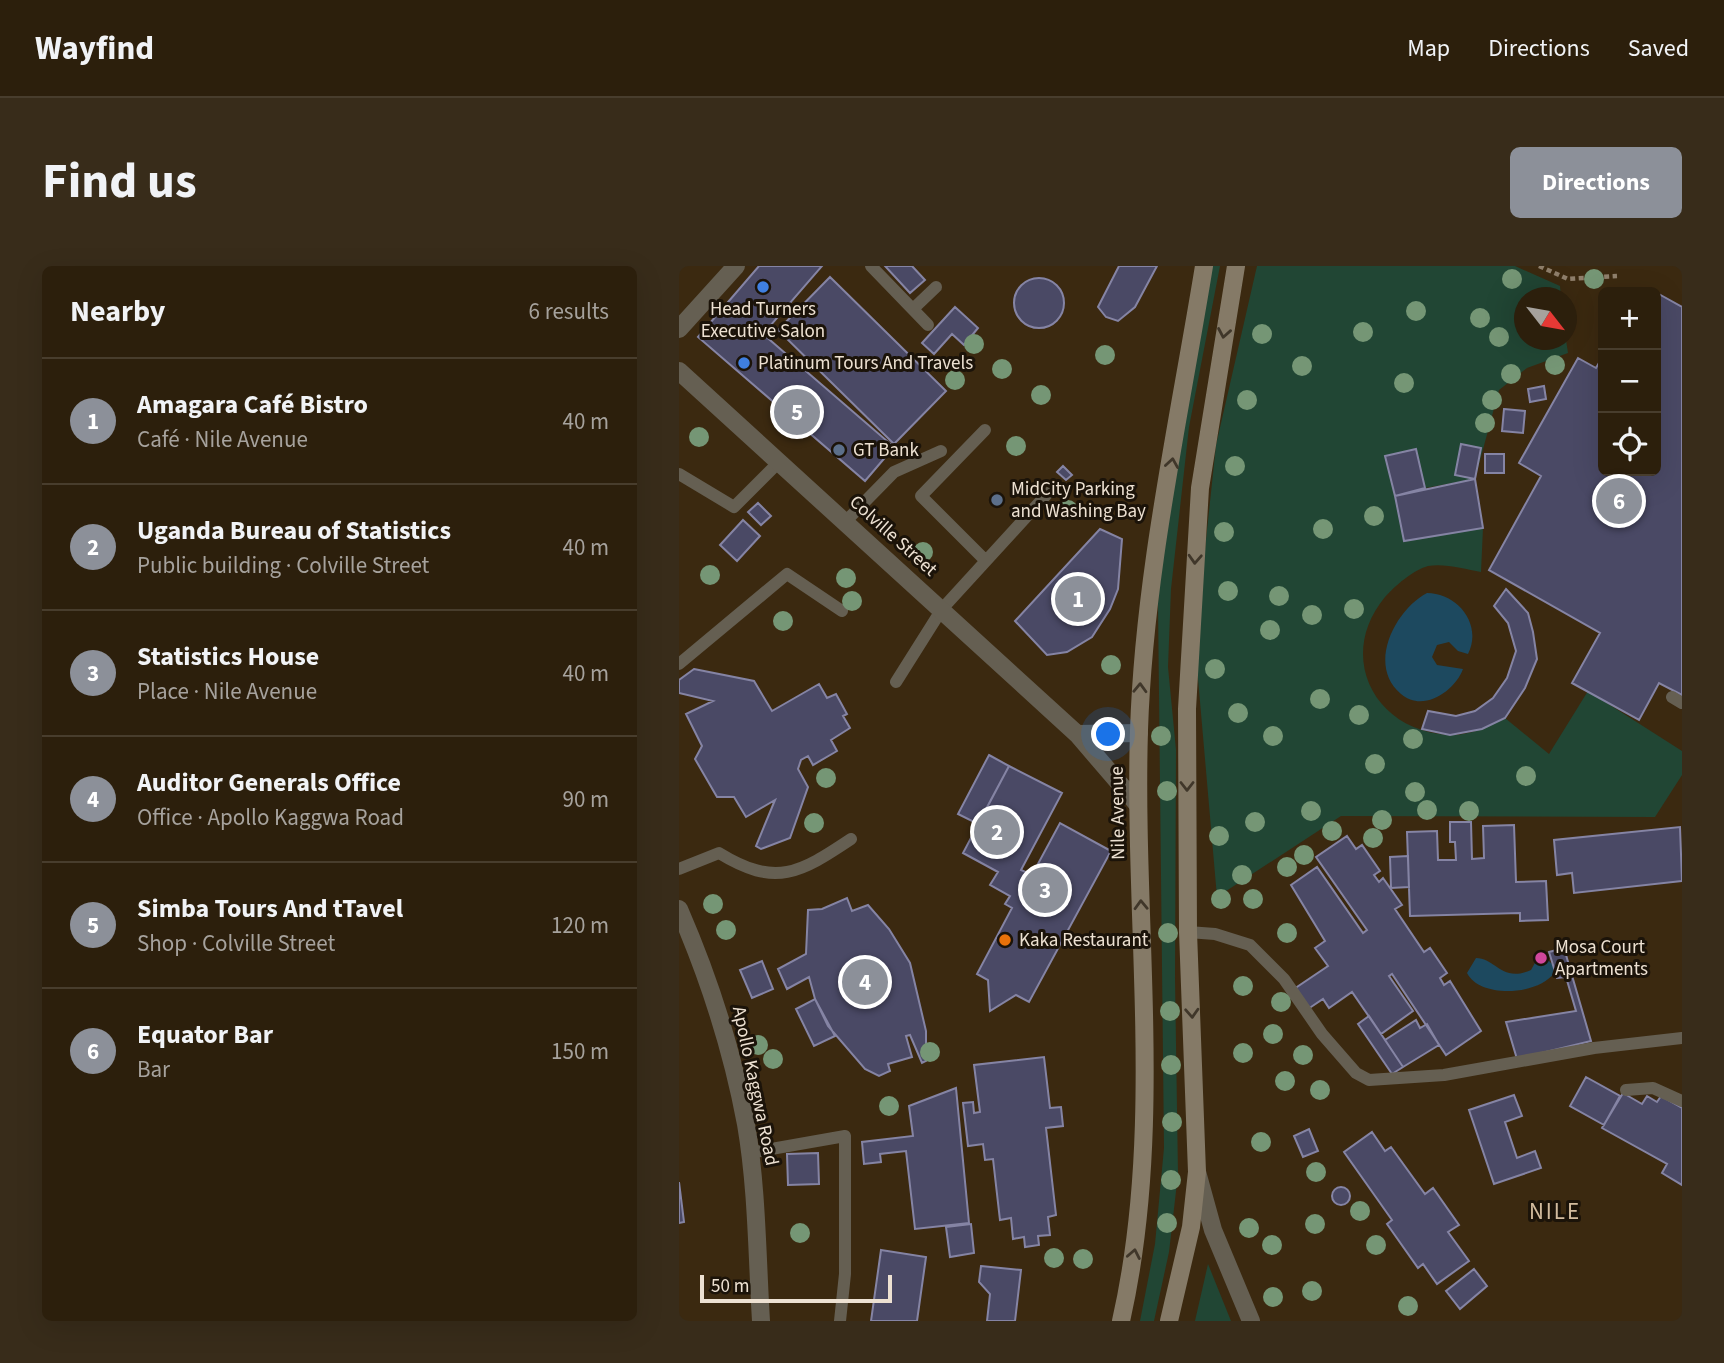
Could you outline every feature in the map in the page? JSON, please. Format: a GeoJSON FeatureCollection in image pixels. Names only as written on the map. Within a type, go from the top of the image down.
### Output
{"type":"FeatureCollection","features":[{"type":"Feature","properties":{"kind":"main road","name":"Nile Avenue"},"geometry":{"type":"LineString","coordinates":[[1121,1321],[1136,1242],[1143,1160],[1138,805],[1142,645],[1204,266]]}},
{"type":"Feature","properties":{"kind":"main road"},"geometry":{"type":"LineString","coordinates":[[1170,1321],[1191,1227],[1197,1172],[1188,932],[1187,709],[1199,488],[1235,266]]}},
{"type":"Feature","properties":{"kind":"street"},"geometry":{"type":"LineString","coordinates":[[679,329],[736,266]]}},
{"type":"Feature","properties":{"kind":"street","name":"Colville Street"},"geometry":{"type":"LineString","coordinates":[[679,371],[1077,734],[1138,805]]}},
{"type":"Feature","properties":{"kind":"street"},"geometry":{"type":"LineString","coordinates":[[1077,734],[1139,733]]}},
{"type":"Feature","properties":{"kind":"street","name":"Apollo Kaggwa Road"},"geometry":{"type":"LineString","coordinates":[[679,909],[715,1000],[733,1066],[749,1153],[761,1321]]}},
{"type":"Feature","properties":{"kind":"street"},"geometry":{"type":"LineString","coordinates":[[1197,1172],[1213,1230],[1251,1321]]}},
{"type":"Feature","properties":{"kind":"lane"},"geometry":{"type":"LineString","coordinates":[[871,266],[928,325]]}},
{"type":"Feature","properties":{"kind":"lane"},"geometry":{"type":"LineString","coordinates":[[913,309],[936,287]]}},
{"type":"Feature","properties":{"kind":"lane"},"geometry":{"type":"LineString","coordinates":[[985,430],[921,496],[986,561]]}},
{"type":"Feature","properties":{"kind":"lane"},"geometry":{"type":"LineString","coordinates":[[845,522],[894,472],[941,451]]}},
{"type":"Feature","properties":{"kind":"lane"},"geometry":{"type":"LineString","coordinates":[[679,474],[734,507],[779,462]]}},
{"type":"Feature","properties":{"kind":"lane"},"geometry":{"type":"LineString","coordinates":[[896,682],[941,609],[1048,494]]}},
{"type":"Feature","properties":{"kind":"lane"},"geometry":{"type":"LineString","coordinates":[[679,664],[787,574],[842,611]]}},
{"type":"Feature","properties":{"kind":"lane"},"geometry":{"type":"LineString","coordinates":[[679,869],[719,853],[743,868],[759,872],[774,874],[795,871],[814,864],[851,839]]}},
{"type":"Feature","properties":{"kind":"lane"},"geometry":{"type":"LineString","coordinates":[[1188,932],[1215,934],[1250,945],[1284,979],[1322,1034],[1356,1073],[1369,1080],[1444,1075],[1594,1048],[1682,1038]]}},
{"type":"Feature","properties":{"kind":"lane"},"geometry":{"type":"LineString","coordinates":[[1626,1090],[1653,1088],[1682,1101]]}},
{"type":"Feature","properties":{"kind":"lane"},"geometry":{"type":"LineString","coordinates":[[749,1153],[845,1136],[845,1274],[840,1321]]}},
{"type":"Feature","properties":{"kind":"path"},"geometry":{"type":"LineString","coordinates":[[1539,266],[1568,279],[1617,276]]}},
{"type":"Feature","properties":{"kind":"green space"},"geometry":{"type":"Polygon","coordinates":[[[1207,266],[1220,266],[1189,427],[1171,589],[1168,667],[1176,750],[1178,1174],[1169,1252],[1154,1321],[1140,1321],[1155,1244],[1164,1148],[1158,603],[1171,453],[1207,266]]]}},
{"type":"Feature","properties":{"kind":"green space"},"geometry":{"type":"Polygon","coordinates":[[[1257,266],[1515,266],[1560,286],[1514,287],[1514,350],[1568,350],[1568,353],[1527,368],[1499,390],[1475,479],[1425,488],[1416,449],[1395,496],[1404,541],[1483,528],[1481,572],[1434,565],[1422,568],[1405,579],[1385,597],[1371,620],[1364,643],[1364,666],[1371,687],[1383,705],[1400,720],[1423,730],[1456,735],[1478,730],[1505,718],[1549,754],[1588,691],[1682,751],[1682,775],[1655,817],[1341,816],[1217,897],[1195,644],[1216,445],[1257,266]]]}},
{"type":"Feature","properties":{"kind":"green space"},"geometry":{"type":"Polygon","coordinates":[[[1208,1264],[1231,1321],[1195,1321],[1208,1264]]]}},
{"type":"Feature","properties":{"kind":"water"},"geometry":{"type":"Polygon","coordinates":[[[1427,593],[1438,594],[1457,604],[1470,622],[1472,643],[1468,654],[1458,651],[1449,642],[1437,645],[1432,657],[1437,665],[1463,669],[1446,692],[1419,701],[1401,694],[1391,682],[1386,668],[1386,654],[1396,624],[1405,611],[1427,593]]]}},
{"type":"Feature","properties":{"kind":"water"},"geometry":{"type":"Polygon","coordinates":[[[1545,957],[1553,965],[1554,973],[1536,986],[1523,990],[1484,987],[1467,973],[1476,958],[1513,974],[1531,970],[1536,961],[1545,957]]]}},
{"type":"Feature","properties":{"kind":"building"},"geometry":{"type":"Polygon","coordinates":[[[759,266],[822,266],[763,334],[894,447],[865,481],[698,337],[759,266]]]}},
{"type":"Feature","properties":{"kind":"building"},"geometry":{"type":"Polygon","coordinates":[[[885,266],[912,266],[925,280],[910,293],[885,266]]]}},
{"type":"Feature","properties":{"kind":"building"},"geometry":{"type":"Polygon","coordinates":[[[1119,266],[1157,266],[1135,307],[1118,321],[1106,317],[1098,307],[1119,266]]]}},
{"type":"Feature","properties":{"kind":"building"},"geometry":{"type":"Polygon","coordinates":[[[830,277],[946,391],[894,444],[778,330],[830,277]]]}},
{"type":"Feature","properties":{"kind":"building"},"geometry":{"type":"Polygon","coordinates":[[[1039,278],[1057,285],[1064,303],[1057,321],[1039,328],[1021,321],[1014,303],[1021,285],[1039,278]]]}},
{"type":"Feature","properties":{"kind":"building"},"geometry":{"type":"Polygon","coordinates":[[[1661,295],[1682,307],[1682,695],[1659,683],[1639,720],[1572,683],[1600,633],[1489,570],[1541,476],[1519,463],[1578,358],[1596,368],[1598,365],[1598,476],[1661,476],[1661,295]]]}},
{"type":"Feature","properties":{"kind":"building"},"geometry":{"type":"Polygon","coordinates":[[[955,307],[978,328],[964,345],[952,334],[934,354],[922,343],[955,307]]]}},
{"type":"Feature","properties":{"kind":"building"},"geometry":{"type":"Polygon","coordinates":[[[1544,386],[1546,399],[1530,402],[1528,389],[1544,386]]]}},
{"type":"Feature","properties":{"kind":"building"},"geometry":{"type":"Polygon","coordinates":[[[1504,409],[1525,411],[1523,433],[1502,431],[1504,409]]]}},
{"type":"Feature","properties":{"kind":"building"},"geometry":{"type":"Polygon","coordinates":[[[1461,444],[1481,448],[1475,479],[1455,475],[1461,444]]]}},
{"type":"Feature","properties":{"kind":"building"},"geometry":{"type":"Polygon","coordinates":[[[1416,449],[1425,488],[1395,496],[1385,456],[1416,449]]]}},
{"type":"Feature","properties":{"kind":"building"},"geometry":{"type":"Polygon","coordinates":[[[1485,454],[1504,454],[1504,473],[1485,473],[1485,454]]]}},
{"type":"Feature","properties":{"kind":"building"},"geometry":{"type":"Polygon","coordinates":[[[1063,466],[1072,475],[1066,480],[1057,472],[1063,466]]]}},
{"type":"Feature","properties":{"kind":"building"},"geometry":{"type":"Polygon","coordinates":[[[1475,479],[1483,528],[1404,541],[1395,496],[1475,479]]]}},
{"type":"Feature","properties":{"kind":"building"},"geometry":{"type":"Polygon","coordinates":[[[758,503],[771,516],[761,525],[748,512],[758,503]]]}},
{"type":"Feature","properties":{"kind":"building"},"geometry":{"type":"Polygon","coordinates":[[[743,520],[760,536],[737,561],[720,545],[743,520]]]}},
{"type":"Feature","properties":{"kind":"building"},"geometry":{"type":"Polygon","coordinates":[[[1100,529],[1122,539],[1118,589],[1110,609],[1092,637],[1067,652],[1047,655],[1015,621],[1100,529]]]}},
{"type":"Feature","properties":{"kind":"building"},"geometry":{"type":"Polygon","coordinates":[[[1506,589],[1528,613],[1533,632],[1537,659],[1525,688],[1505,718],[1482,729],[1450,735],[1422,729],[1428,711],[1456,716],[1475,711],[1493,698],[1507,678],[1516,651],[1508,623],[1494,606],[1506,589]]]}},
{"type":"Feature","properties":{"kind":"building"},"geometry":{"type":"Polygon","coordinates":[[[694,669],[754,681],[772,711],[819,684],[827,698],[836,694],[847,714],[843,716],[850,728],[831,740],[837,751],[813,765],[808,756],[801,760],[798,769],[808,787],[790,838],[761,849],[756,846],[775,800],[746,817],[734,797],[717,797],[695,759],[702,746],[686,714],[713,701],[679,693],[679,680],[694,669]]]}},
{"type":"Feature","properties":{"kind":"building"},"geometry":{"type":"Polygon","coordinates":[[[989,755],[1009,766],[978,824],[958,814],[989,755]]]}},
{"type":"Feature","properties":{"kind":"building"},"geometry":{"type":"Polygon","coordinates":[[[1009,766],[1062,793],[1021,870],[1032,875],[1060,823],[1111,851],[1029,1002],[1016,995],[990,1011],[988,980],[977,974],[1012,908],[1005,904],[1010,896],[990,885],[998,872],[963,853],[1009,766]]]}},
{"type":"Feature","properties":{"kind":"building"},"geometry":{"type":"Polygon","coordinates":[[[1450,822],[1471,822],[1472,859],[1484,858],[1483,826],[1514,825],[1516,882],[1546,881],[1548,920],[1520,921],[1520,913],[1410,916],[1407,832],[1437,831],[1438,860],[1456,860],[1455,842],[1450,842],[1450,822]]]}},
{"type":"Feature","properties":{"kind":"building"},"geometry":{"type":"Polygon","coordinates":[[[1680,827],[1682,881],[1574,893],[1572,873],[1557,875],[1554,840],[1680,827]]]}},
{"type":"Feature","properties":{"kind":"building"},"geometry":{"type":"Polygon","coordinates":[[[1347,836],[1356,849],[1362,845],[1380,871],[1374,875],[1379,882],[1383,878],[1402,905],[1395,909],[1424,952],[1430,948],[1447,973],[1440,978],[1444,985],[1450,981],[1481,1031],[1446,1055],[1392,974],[1389,976],[1413,1011],[1381,1034],[1352,992],[1329,1008],[1323,999],[1308,1009],[1294,989],[1328,966],[1315,948],[1325,941],[1291,885],[1317,867],[1363,933],[1367,930],[1316,857],[1347,836]]]}},
{"type":"Feature","properties":{"kind":"building"},"geometry":{"type":"Polygon","coordinates":[[[1408,856],[1409,887],[1391,888],[1390,857],[1408,856]]]}},
{"type":"Feature","properties":{"kind":"building"},"geometry":{"type":"Polygon","coordinates":[[[847,898],[852,911],[868,905],[889,929],[910,963],[926,1031],[926,1061],[922,1063],[910,1035],[906,1036],[912,1057],[888,1064],[890,1071],[879,1076],[865,1069],[828,1026],[815,999],[809,977],[787,989],[778,969],[806,954],[808,910],[822,909],[847,898]]]}},
{"type":"Feature","properties":{"kind":"building"},"geometry":{"type":"Polygon","coordinates":[[[1564,948],[1591,1041],[1517,1059],[1506,1022],[1576,1011],[1566,977],[1557,978],[1549,952],[1564,948]]]}},
{"type":"Feature","properties":{"kind":"building"},"geometry":{"type":"Polygon","coordinates":[[[762,961],[773,989],[752,998],[740,970],[762,961]]]}},
{"type":"Feature","properties":{"kind":"building"},"geometry":{"type":"Polygon","coordinates":[[[815,999],[835,1036],[814,1046],[796,1009],[815,999]]]}},
{"type":"Feature","properties":{"kind":"building"},"geometry":{"type":"Polygon","coordinates":[[[1369,1016],[1403,1067],[1392,1074],[1358,1024],[1369,1016]]]}},
{"type":"Feature","properties":{"kind":"building"},"geometry":{"type":"Polygon","coordinates":[[[1416,1020],[1420,1028],[1427,1024],[1439,1045],[1403,1067],[1385,1040],[1416,1020]]]}},
{"type":"Feature","properties":{"kind":"building"},"geometry":{"type":"Polygon","coordinates":[[[1044,1057],[1050,1108],[1061,1107],[1063,1126],[1046,1128],[1056,1215],[1048,1217],[1050,1235],[1038,1236],[1039,1245],[1025,1247],[1024,1237],[1013,1239],[1011,1218],[1000,1220],[993,1159],[985,1160],[983,1144],[968,1146],[963,1103],[973,1102],[974,1113],[980,1112],[974,1065],[1044,1057]]]}},
{"type":"Feature","properties":{"kind":"building"},"geometry":{"type":"Polygon","coordinates":[[[1586,1077],[1620,1096],[1604,1125],[1570,1106],[1586,1077]]]}},
{"type":"Feature","properties":{"kind":"building"},"geometry":{"type":"Polygon","coordinates":[[[956,1088],[969,1223],[915,1229],[906,1151],[880,1154],[881,1162],[864,1164],[862,1142],[913,1136],[909,1106],[956,1088]]]}},
{"type":"Feature","properties":{"kind":"building"},"geometry":{"type":"Polygon","coordinates":[[[1623,1093],[1642,1104],[1647,1096],[1657,1102],[1661,1096],[1682,1108],[1682,1185],[1662,1173],[1667,1164],[1602,1128],[1623,1093]]]}},
{"type":"Feature","properties":{"kind":"building"},"geometry":{"type":"Polygon","coordinates":[[[1514,1095],[1522,1116],[1505,1122],[1517,1158],[1535,1151],[1541,1168],[1494,1184],[1469,1110],[1514,1095]]]}},
{"type":"Feature","properties":{"kind":"building"},"geometry":{"type":"Polygon","coordinates":[[[1309,1129],[1318,1151],[1303,1157],[1294,1136],[1309,1129]]]}},
{"type":"Feature","properties":{"kind":"building"},"geometry":{"type":"Polygon","coordinates":[[[1372,1132],[1385,1151],[1391,1147],[1425,1194],[1433,1188],[1459,1225],[1448,1232],[1469,1261],[1437,1284],[1423,1264],[1418,1268],[1387,1224],[1392,1220],[1344,1152],[1372,1132]]]}},
{"type":"Feature","properties":{"kind":"building"},"geometry":{"type":"Polygon","coordinates":[[[818,1153],[819,1184],[788,1185],[787,1154],[818,1153]]]}},
{"type":"Feature","properties":{"kind":"building"},"geometry":{"type":"Polygon","coordinates":[[[679,1182],[684,1222],[679,1223],[679,1182]]]}},
{"type":"Feature","properties":{"kind":"building"},"geometry":{"type":"Polygon","coordinates":[[[1341,1187],[1347,1190],[1350,1196],[1347,1202],[1341,1205],[1335,1202],[1332,1196],[1335,1190],[1341,1187]]]}},
{"type":"Feature","properties":{"kind":"building"},"geometry":{"type":"Polygon","coordinates":[[[971,1224],[974,1253],[950,1257],[946,1227],[971,1224]]]}},
{"type":"Feature","properties":{"kind":"building"},"geometry":{"type":"Polygon","coordinates":[[[881,1250],[926,1257],[917,1321],[871,1321],[881,1250]]]}},
{"type":"Feature","properties":{"kind":"building"},"geometry":{"type":"Polygon","coordinates":[[[981,1266],[1021,1270],[1015,1321],[987,1321],[990,1294],[979,1282],[981,1266]]]}},
{"type":"Feature","properties":{"kind":"building"},"geometry":{"type":"Polygon","coordinates":[[[1474,1269],[1487,1286],[1460,1309],[1446,1291],[1474,1269]]]}},
{"type":"Feature","properties":{"kind":"place","name":"Head Turners Executive Salon"},"geometry":{"type":"Point","coordinates":[763,287]}},
{"type":"Feature","properties":{"kind":"place","name":"Platinum Tours And Travels"},"geometry":{"type":"Point","coordinates":[744,363]}},
{"type":"Feature","properties":{"kind":"place","name":"Simba Tours And tTavel"},"geometry":{"type":"Point","coordinates":[797,412]}},
{"type":"Feature","properties":{"kind":"place","name":"GT Bank"},"geometry":{"type":"Point","coordinates":[839,450]}},
{"type":"Feature","properties":{"kind":"place","name":"MidCity Parking and Washing Bay"},"geometry":{"type":"Point","coordinates":[997,500]}},
{"type":"Feature","properties":{"kind":"place","name":"Equator Bar"},"geometry":{"type":"Point","coordinates":[1619,501]}},
{"type":"Feature","properties":{"kind":"place","name":"Amagara Café Bistro"},"geometry":{"type":"Point","coordinates":[1078,599]}},
{"type":"Feature","properties":{"kind":"place","name":"Uganda Bureau of Statistics"},"geometry":{"type":"Point","coordinates":[997,832]}},
{"type":"Feature","properties":{"kind":"place","name":"Statistics House"},"geometry":{"type":"Point","coordinates":[1045,890]}},
{"type":"Feature","properties":{"kind":"place","name":"Kaka Restaurant"},"geometry":{"type":"Point","coordinates":[1005,940]}},
{"type":"Feature","properties":{"kind":"place","name":"Mosa Court Apartments"},"geometry":{"type":"Point","coordinates":[1541,958]}},
{"type":"Feature","properties":{"kind":"place","name":"Auditor Generals Office"},"geometry":{"type":"Point","coordinates":[865,982]}},
{"type":"Feature","properties":{"kind":"district","name":"NILE"},"geometry":{"type":"Point","coordinates":[1555,1211]}}]}
